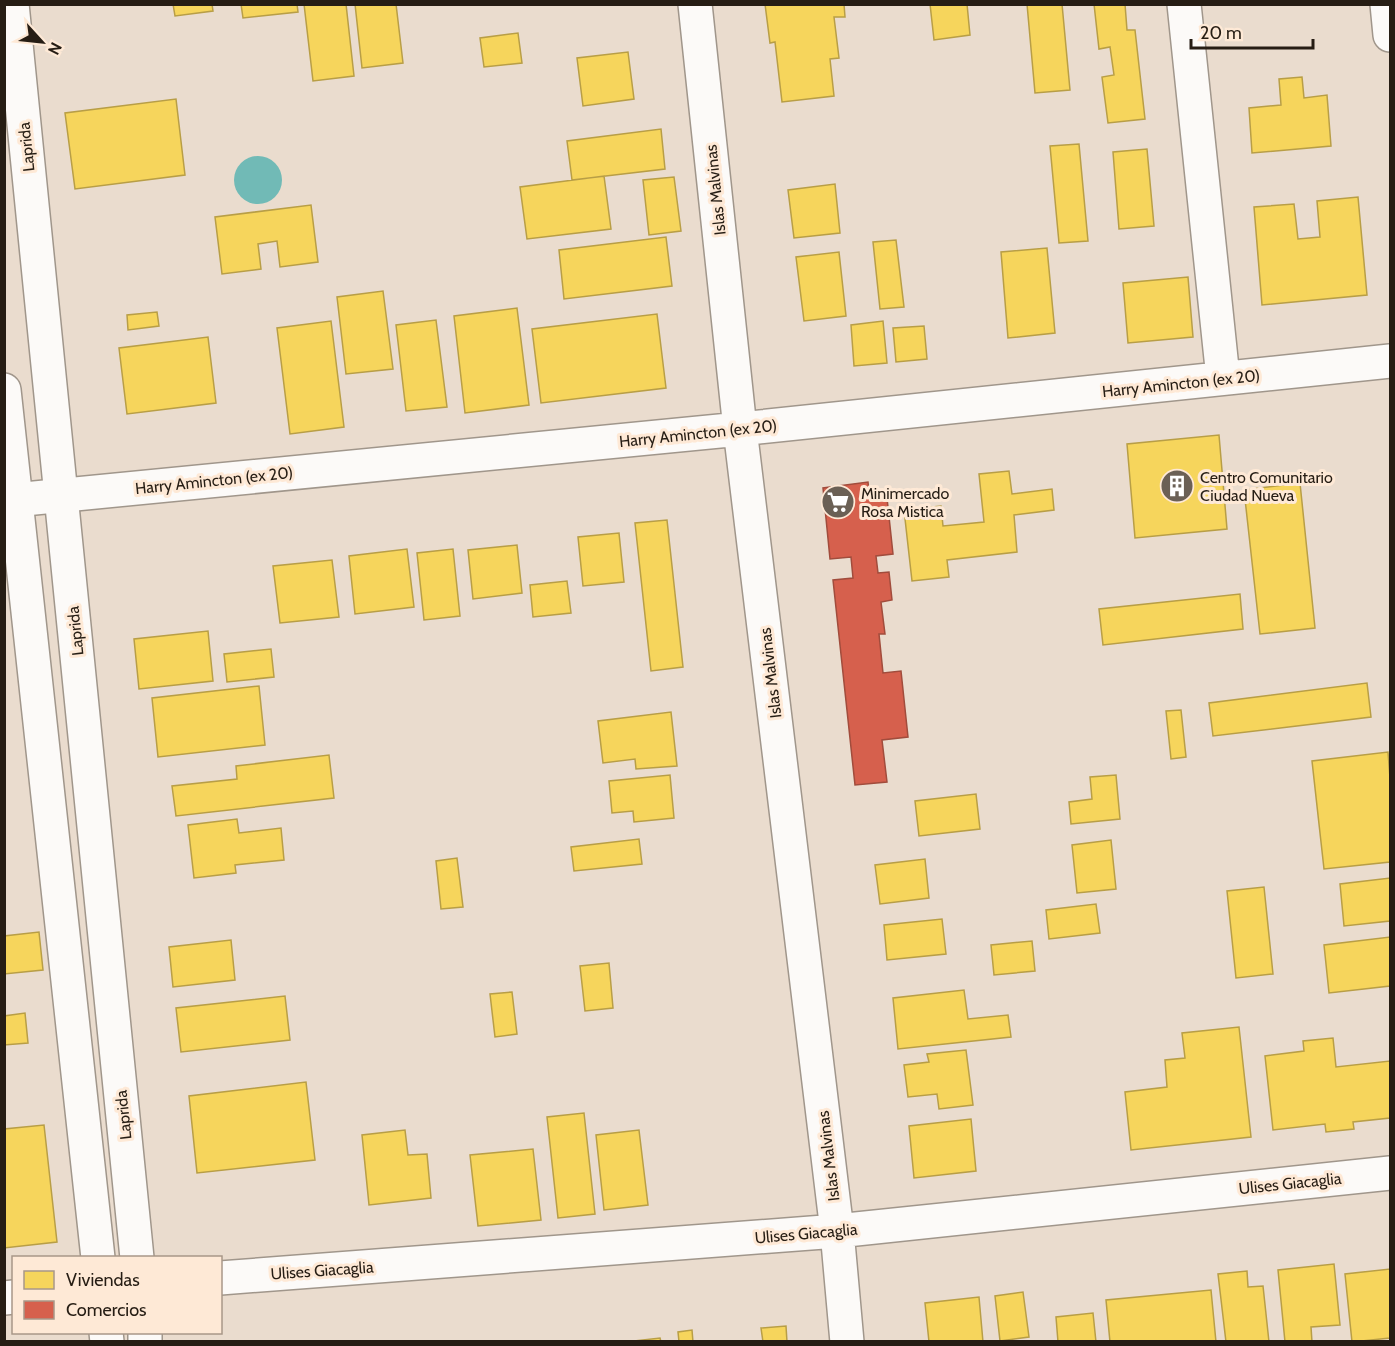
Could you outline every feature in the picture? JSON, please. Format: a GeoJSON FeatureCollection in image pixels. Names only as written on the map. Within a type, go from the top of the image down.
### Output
{"type":"FeatureCollection","features":[{"type":"Feature","properties":{"kind":"street","name":"Laprida"},"geometry":{"type":"LineString","coordinates":[[12,4],[137,1256]]}},
{"type":"Feature","properties":{"kind":"street","name":"Islas Malvinas"},"geometry":{"type":"LineString","coordinates":[[695,4],[740,429],[837,1231],[847,1341]]}},
{"type":"Feature","properties":{"kind":"street"},"geometry":{"type":"LineString","coordinates":[[1184,4],[1222,378]]}},
{"type":"Feature","properties":{"kind":"street"},"geometry":{"type":"LineString","coordinates":[[1387,4],[1390,35]]}},
{"type":"Feature","properties":{"kind":"street","name":"Harry Amincton (ex 20)"},"geometry":{"type":"LineString","coordinates":[[10,500],[740,429],[1390,361]]}},
{"type":"Feature","properties":{"kind":"street"},"geometry":{"type":"LineString","coordinates":[[4,390],[10,500],[98,1256]]}},
{"type":"Feature","properties":{"kind":"street","name":"Ulises Giacaglia"},"geometry":{"type":"LineString","coordinates":[[222,1278],[837,1231],[1390,1173]]}},
{"type":"Feature","properties":{"kind":"water"},"geometry":{"type":"Polygon","coordinates":[[[253,156],[263,156],[278,166],[282,180],[281,189],[272,200],[263,204],[253,204],[238,194],[234,185],[234,175],[244,160],[253,156]]]}},
{"type":"Feature","properties":{"kind":"building: Viviendas"},"geometry":{"type":"Polygon","coordinates":[[[173,4],[212,4],[213,11],[175,16],[173,4]]]}},
{"type":"Feature","properties":{"kind":"building: Viviendas"},"geometry":{"type":"Polygon","coordinates":[[[241,4],[297,4],[298,12],[243,18],[241,4]]]}},
{"type":"Feature","properties":{"kind":"building: Viviendas"},"geometry":{"type":"Polygon","coordinates":[[[304,4],[346,4],[354,76],[313,81],[304,4]]]}},
{"type":"Feature","properties":{"kind":"building: Viviendas"},"geometry":{"type":"Polygon","coordinates":[[[355,4],[396,4],[403,63],[362,68],[355,4]]]}},
{"type":"Feature","properties":{"kind":"building: Viviendas"},"geometry":{"type":"Polygon","coordinates":[[[765,4],[844,4],[845,17],[834,17],[839,58],[830,59],[834,96],[782,102],[775,42],[770,43],[765,4]]]}},
{"type":"Feature","properties":{"kind":"building: Viviendas"},"geometry":{"type":"Polygon","coordinates":[[[930,4],[967,4],[970,35],[934,40],[930,4]]]}},
{"type":"Feature","properties":{"kind":"building: Viviendas"},"geometry":{"type":"Polygon","coordinates":[[[1027,4],[1062,4],[1070,90],[1035,93],[1027,4]]]}},
{"type":"Feature","properties":{"kind":"building: Viviendas"},"geometry":{"type":"Polygon","coordinates":[[[1094,4],[1125,4],[1127,30],[1135,30],[1145,119],[1108,123],[1102,77],[1114,75],[1110,47],[1099,49],[1094,4]]]}},
{"type":"Feature","properties":{"kind":"building: Viviendas"},"geometry":{"type":"Polygon","coordinates":[[[518,33],[522,63],[484,67],[480,38],[518,33]]]}},
{"type":"Feature","properties":{"kind":"building: Viviendas"},"geometry":{"type":"Polygon","coordinates":[[[628,52],[634,99],[583,106],[577,58],[628,52]]]}},
{"type":"Feature","properties":{"kind":"building: Viviendas"},"geometry":{"type":"Polygon","coordinates":[[[1302,77],[1304,98],[1327,95],[1331,146],[1252,153],[1249,108],[1281,105],[1279,79],[1302,77]]]}},
{"type":"Feature","properties":{"kind":"building: Viviendas"},"geometry":{"type":"Polygon","coordinates":[[[176,99],[185,175],[75,189],[65,113],[176,99]]]}},
{"type":"Feature","properties":{"kind":"building: Viviendas"},"geometry":{"type":"Polygon","coordinates":[[[661,129],[665,169],[572,180],[567,141],[661,129]]]}},
{"type":"Feature","properties":{"kind":"building: Viviendas"},"geometry":{"type":"Polygon","coordinates":[[[1079,144],[1088,241],[1059,243],[1050,146],[1079,144]]]}},
{"type":"Feature","properties":{"kind":"building: Viviendas"},"geometry":{"type":"Polygon","coordinates":[[[1147,149],[1154,226],[1119,229],[1113,152],[1147,149]]]}},
{"type":"Feature","properties":{"kind":"building: Viviendas"},"geometry":{"type":"Polygon","coordinates":[[[604,176],[611,229],[527,239],[520,187],[604,176]]]}},
{"type":"Feature","properties":{"kind":"building: Viviendas"},"geometry":{"type":"Polygon","coordinates":[[[674,177],[681,231],[649,235],[643,180],[674,177]]]}},
{"type":"Feature","properties":{"kind":"building: Viviendas"},"geometry":{"type":"Polygon","coordinates":[[[835,184],[840,233],[794,238],[788,190],[835,184]]]}},
{"type":"Feature","properties":{"kind":"building: Viviendas"},"geometry":{"type":"Polygon","coordinates":[[[1358,197],[1367,295],[1262,305],[1254,207],[1294,204],[1298,239],[1320,237],[1317,201],[1358,197]]]}},
{"type":"Feature","properties":{"kind":"building: Viviendas"},"geometry":{"type":"Polygon","coordinates":[[[311,205],[318,262],[280,267],[277,241],[258,244],[261,269],[222,274],[215,217],[311,205]]]}},
{"type":"Feature","properties":{"kind":"building: Viviendas"},"geometry":{"type":"Polygon","coordinates":[[[666,237],[672,286],[564,299],[559,250],[666,237]]]}},
{"type":"Feature","properties":{"kind":"building: Viviendas"},"geometry":{"type":"Polygon","coordinates":[[[896,240],[904,307],[880,309],[873,242],[896,240]]]}},
{"type":"Feature","properties":{"kind":"building: Viviendas"},"geometry":{"type":"Polygon","coordinates":[[[1047,248],[1055,333],[1008,338],[1001,252],[1047,248]]]}},
{"type":"Feature","properties":{"kind":"building: Viviendas"},"geometry":{"type":"Polygon","coordinates":[[[839,252],[846,316],[804,321],[796,257],[839,252]]]}},
{"type":"Feature","properties":{"kind":"building: Viviendas"},"geometry":{"type":"Polygon","coordinates":[[[1188,277],[1193,337],[1128,343],[1123,283],[1188,277]]]}},
{"type":"Feature","properties":{"kind":"building: Viviendas"},"geometry":{"type":"Polygon","coordinates":[[[383,291],[393,369],[346,374],[337,297],[383,291]]]}},
{"type":"Feature","properties":{"kind":"building: Viviendas"},"geometry":{"type":"Polygon","coordinates":[[[517,308],[529,405],[465,413],[454,316],[517,308]]]}},
{"type":"Feature","properties":{"kind":"building: Viviendas"},"geometry":{"type":"Polygon","coordinates":[[[157,312],[159,326],[128,330],[127,315],[157,312]]]}},
{"type":"Feature","properties":{"kind":"building: Viviendas"},"geometry":{"type":"Polygon","coordinates":[[[657,314],[666,388],[541,403],[532,329],[657,314]]]}},
{"type":"Feature","properties":{"kind":"building: Viviendas"},"geometry":{"type":"Polygon","coordinates":[[[436,320],[447,407],[406,411],[396,325],[436,320]]]}},
{"type":"Feature","properties":{"kind":"building: Viviendas"},"geometry":{"type":"Polygon","coordinates":[[[331,321],[344,427],[290,434],[277,328],[331,321]]]}},
{"type":"Feature","properties":{"kind":"building: Viviendas"},"geometry":{"type":"Polygon","coordinates":[[[883,321],[887,363],[854,366],[851,325],[883,321]]]}},
{"type":"Feature","properties":{"kind":"building: Viviendas"},"geometry":{"type":"Polygon","coordinates":[[[924,326],[927,359],[896,362],[893,328],[924,326]]]}},
{"type":"Feature","properties":{"kind":"building: Viviendas"},"geometry":{"type":"Polygon","coordinates":[[[208,337],[216,403],[127,414],[119,348],[208,337]]]}},
{"type":"Feature","properties":{"kind":"building: Viviendas","name":"Centro Comunitario Ciudad Nueva"},"geometry":{"type":"Polygon","coordinates":[[[1219,435],[1227,529],[1135,538],[1127,444],[1219,435]]]}},
{"type":"Feature","properties":{"kind":"building: Viviendas"},"geometry":{"type":"Polygon","coordinates":[[[1009,471],[1012,494],[1052,489],[1054,510],[1014,515],[1017,552],[947,560],[949,577],[912,581],[904,510],[941,506],[943,526],[984,522],[979,474],[1009,471]]]}},
{"type":"Feature","properties":{"kind":"building: Viviendas"},"geometry":{"type":"Polygon","coordinates":[[[1300,483],[1315,628],[1260,634],[1244,490],[1300,483]]]}},
{"type":"Feature","properties":{"kind":"building: Viviendas"},"geometry":{"type":"Polygon","coordinates":[[[667,520],[683,667],[651,671],[635,523],[667,520]]]}},
{"type":"Feature","properties":{"kind":"building: Viviendas"},"geometry":{"type":"Polygon","coordinates":[[[619,533],[624,582],[583,586],[578,537],[619,533]]]}},
{"type":"Feature","properties":{"kind":"building: Viviendas"},"geometry":{"type":"Polygon","coordinates":[[[517,545],[522,593],[473,599],[468,550],[517,545]]]}},
{"type":"Feature","properties":{"kind":"building: Viviendas"},"geometry":{"type":"Polygon","coordinates":[[[407,549],[414,607],[355,614],[349,556],[407,549]]]}},
{"type":"Feature","properties":{"kind":"building: Viviendas"},"geometry":{"type":"Polygon","coordinates":[[[453,549],[460,616],[424,620],[417,553],[453,549]]]}},
{"type":"Feature","properties":{"kind":"building: Viviendas"},"geometry":{"type":"Polygon","coordinates":[[[332,560],[339,617],[280,623],[273,566],[332,560]]]}},
{"type":"Feature","properties":{"kind":"building: Viviendas"},"geometry":{"type":"Polygon","coordinates":[[[567,581],[571,613],[533,617],[530,585],[567,581]]]}},
{"type":"Feature","properties":{"kind":"building: Viviendas"},"geometry":{"type":"Polygon","coordinates":[[[1240,594],[1243,629],[1103,645],[1099,609],[1240,594]]]}},
{"type":"Feature","properties":{"kind":"building: Viviendas"},"geometry":{"type":"Polygon","coordinates":[[[208,631],[213,681],[139,689],[134,639],[208,631]]]}},
{"type":"Feature","properties":{"kind":"building: Viviendas"},"geometry":{"type":"Polygon","coordinates":[[[271,649],[274,677],[227,682],[224,654],[271,649]]]}},
{"type":"Feature","properties":{"kind":"building: Viviendas"},"geometry":{"type":"Polygon","coordinates":[[[1367,683],[1371,717],[1213,736],[1209,703],[1367,683]]]}},
{"type":"Feature","properties":{"kind":"building: Viviendas"},"geometry":{"type":"Polygon","coordinates":[[[259,686],[265,745],[158,757],[152,698],[259,686]]]}},
{"type":"Feature","properties":{"kind":"building: Viviendas"},"geometry":{"type":"Polygon","coordinates":[[[1181,710],[1186,757],[1171,759],[1166,711],[1181,710]]]}},
{"type":"Feature","properties":{"kind":"building: Viviendas"},"geometry":{"type":"Polygon","coordinates":[[[671,712],[677,766],[636,769],[635,759],[603,763],[598,721],[671,712]]]}},
{"type":"Feature","properties":{"kind":"building: Viviendas"},"geometry":{"type":"Polygon","coordinates":[[[1388,752],[1390,862],[1324,869],[1312,761],[1388,752]]]}},
{"type":"Feature","properties":{"kind":"building: Viviendas"},"geometry":{"type":"Polygon","coordinates":[[[329,755],[334,798],[176,816],[172,786],[237,779],[236,766],[329,755]]]}},
{"type":"Feature","properties":{"kind":"building: Viviendas"},"geometry":{"type":"Polygon","coordinates":[[[670,775],[674,818],[634,822],[633,811],[612,813],[609,781],[670,775]]]}},
{"type":"Feature","properties":{"kind":"building: Viviendas"},"geometry":{"type":"Polygon","coordinates":[[[1116,775],[1120,819],[1071,824],[1069,802],[1092,799],[1090,777],[1116,775]]]}},
{"type":"Feature","properties":{"kind":"building: Viviendas"},"geometry":{"type":"Polygon","coordinates":[[[976,794],[980,829],[919,836],[915,801],[976,794]]]}},
{"type":"Feature","properties":{"kind":"building: Viviendas"},"geometry":{"type":"Polygon","coordinates":[[[237,819],[239,833],[281,828],[284,860],[235,865],[236,873],[194,878],[188,825],[237,819]]]}},
{"type":"Feature","properties":{"kind":"building: Viviendas"},"geometry":{"type":"Polygon","coordinates":[[[639,839],[642,864],[574,871],[571,847],[639,839]]]}},
{"type":"Feature","properties":{"kind":"building: Viviendas"},"geometry":{"type":"Polygon","coordinates":[[[1111,840],[1116,889],[1077,893],[1072,845],[1111,840]]]}},
{"type":"Feature","properties":{"kind":"building: Viviendas"},"geometry":{"type":"Polygon","coordinates":[[[457,858],[463,907],[441,909],[436,861],[457,858]]]}},
{"type":"Feature","properties":{"kind":"building: Viviendas"},"geometry":{"type":"Polygon","coordinates":[[[925,859],[929,898],[880,904],[875,865],[925,859]]]}},
{"type":"Feature","properties":{"kind":"building: Viviendas"},"geometry":{"type":"Polygon","coordinates":[[[1390,878],[1390,921],[1344,926],[1340,884],[1390,878]]]}},
{"type":"Feature","properties":{"kind":"building: Viviendas"},"geometry":{"type":"Polygon","coordinates":[[[1264,887],[1273,974],[1236,978],[1227,891],[1264,887]]]}},
{"type":"Feature","properties":{"kind":"building: Viviendas"},"geometry":{"type":"Polygon","coordinates":[[[1096,904],[1100,933],[1049,939],[1046,910],[1096,904]]]}},
{"type":"Feature","properties":{"kind":"building: Viviendas"},"geometry":{"type":"Polygon","coordinates":[[[942,919],[946,954],[887,960],[884,925],[942,919]]]}},
{"type":"Feature","properties":{"kind":"building: Viviendas"},"geometry":{"type":"Polygon","coordinates":[[[39,932],[43,970],[4,974],[4,936],[39,932]]]}},
{"type":"Feature","properties":{"kind":"building: Viviendas"},"geometry":{"type":"Polygon","coordinates":[[[1390,937],[1390,986],[1329,993],[1324,945],[1390,937]]]}},
{"type":"Feature","properties":{"kind":"building: Viviendas"},"geometry":{"type":"Polygon","coordinates":[[[231,940],[235,980],[173,987],[169,947],[231,940]]]}},
{"type":"Feature","properties":{"kind":"building: Viviendas"},"geometry":{"type":"Polygon","coordinates":[[[1032,941],[1035,971],[994,975],[991,945],[1032,941]]]}},
{"type":"Feature","properties":{"kind":"building: Viviendas"},"geometry":{"type":"Polygon","coordinates":[[[609,963],[613,1008],[585,1011],[580,966],[609,963]]]}},
{"type":"Feature","properties":{"kind":"building: Viviendas"},"geometry":{"type":"Polygon","coordinates":[[[964,990],[968,1019],[1008,1015],[1011,1037],[898,1049],[893,998],[964,990]]]}},
{"type":"Feature","properties":{"kind":"building: Viviendas"},"geometry":{"type":"Polygon","coordinates":[[[512,992],[517,1034],[495,1037],[490,994],[512,992]]]}},
{"type":"Feature","properties":{"kind":"building: Viviendas"},"geometry":{"type":"Polygon","coordinates":[[[285,996],[290,1040],[181,1052],[176,1008],[285,996]]]}},
{"type":"Feature","properties":{"kind":"building: Viviendas"},"geometry":{"type":"Polygon","coordinates":[[[25,1013],[28,1043],[4,1045],[4,1016],[25,1013]]]}},
{"type":"Feature","properties":{"kind":"building: Viviendas"},"geometry":{"type":"Polygon","coordinates":[[[1239,1027],[1251,1137],[1131,1150],[1125,1092],[1167,1087],[1165,1060],[1185,1058],[1182,1033],[1239,1027]]]}},
{"type":"Feature","properties":{"kind":"building: Viviendas"},"geometry":{"type":"Polygon","coordinates":[[[1333,1038],[1336,1067],[1390,1061],[1390,1118],[1353,1122],[1354,1129],[1326,1132],[1325,1124],[1273,1130],[1265,1056],[1304,1051],[1303,1041],[1333,1038]]]}},
{"type":"Feature","properties":{"kind":"building: Viviendas"},"geometry":{"type":"Polygon","coordinates":[[[966,1050],[973,1105],[939,1109],[937,1094],[908,1097],[904,1065],[929,1062],[927,1054],[966,1050]]]}},
{"type":"Feature","properties":{"kind":"building: Viviendas"},"geometry":{"type":"Polygon","coordinates":[[[306,1082],[315,1160],[197,1173],[189,1096],[306,1082]]]}},
{"type":"Feature","properties":{"kind":"building: Viviendas"},"geometry":{"type":"Polygon","coordinates":[[[584,1113],[595,1214],[558,1218],[547,1117],[584,1113]]]}},
{"type":"Feature","properties":{"kind":"building: Viviendas"},"geometry":{"type":"Polygon","coordinates":[[[971,1119],[976,1171],[914,1178],[909,1126],[971,1119]]]}},
{"type":"Feature","properties":{"kind":"building: Viviendas"},"geometry":{"type":"Polygon","coordinates":[[[44,1125],[57,1242],[4,1248],[4,1129],[44,1125]]]}},
{"type":"Feature","properties":{"kind":"building: Viviendas"},"geometry":{"type":"Polygon","coordinates":[[[405,1130],[408,1155],[427,1154],[431,1198],[369,1205],[362,1135],[405,1130]]]}},
{"type":"Feature","properties":{"kind":"building: Viviendas"},"geometry":{"type":"Polygon","coordinates":[[[639,1130],[648,1205],[604,1210],[596,1135],[639,1130]]]}},
{"type":"Feature","properties":{"kind":"building: Viviendas"},"geometry":{"type":"Polygon","coordinates":[[[533,1149],[541,1220],[478,1226],[470,1155],[533,1149]]]}},
{"type":"Feature","properties":{"kind":"building: Viviendas"},"geometry":{"type":"Polygon","coordinates":[[[1334,1264],[1340,1325],[1311,1327],[1312,1342],[1285,1342],[1278,1270],[1334,1264]]]}},
{"type":"Feature","properties":{"kind":"building: Viviendas"},"geometry":{"type":"Polygon","coordinates":[[[1390,1269],[1390,1338],[1352,1342],[1345,1274],[1390,1269]]]}},
{"type":"Feature","properties":{"kind":"building: Viviendas"},"geometry":{"type":"Polygon","coordinates":[[[1247,1271],[1248,1287],[1263,1286],[1269,1342],[1226,1342],[1218,1274],[1247,1271]]]}},
{"type":"Feature","properties":{"kind":"building: Viviendas"},"geometry":{"type":"Polygon","coordinates":[[[1211,1290],[1216,1342],[1110,1342],[1106,1300],[1211,1290]]]}},
{"type":"Feature","properties":{"kind":"building: Viviendas"},"geometry":{"type":"Polygon","coordinates":[[[1023,1292],[1029,1337],[1000,1341],[995,1296],[1023,1292]]]}},
{"type":"Feature","properties":{"kind":"building: Viviendas"},"geometry":{"type":"Polygon","coordinates":[[[979,1297],[983,1342],[929,1342],[925,1303],[979,1297]]]}},
{"type":"Feature","properties":{"kind":"building: Viviendas"},"geometry":{"type":"Polygon","coordinates":[[[1093,1313],[1096,1342],[1058,1342],[1056,1317],[1093,1313]]]}},
{"type":"Feature","properties":{"kind":"building: Viviendas"},"geometry":{"type":"Polygon","coordinates":[[[786,1326],[787,1342],[763,1342],[761,1328],[786,1326]]]}},
{"type":"Feature","properties":{"kind":"building: Viviendas"},"geometry":{"type":"Polygon","coordinates":[[[692,1330],[693,1342],[679,1342],[678,1332],[692,1330]]]}},
{"type":"Feature","properties":{"kind":"building: Viviendas"},"geometry":{"type":"Polygon","coordinates":[[[660,1338],[661,1342],[625,1342],[660,1338]]]}},
{"type":"Feature","properties":{"kind":"building: Comercios"},"geometry":{"type":"Polygon","coordinates":[[[868,482],[870,500],[887,498],[893,554],[876,556],[878,573],[889,572],[892,600],[881,602],[885,634],[879,634],[883,673],[901,671],[908,737],[882,740],[887,782],[855,785],[833,580],[853,578],[851,557],[830,559],[823,488],[868,482]]]}},
{"type":"Feature","properties":{"kind":"place","name":"Centro Comunitario Ciudad Nueva"},"geometry":{"type":"Point","coordinates":[1177,486]}},
{"type":"Feature","properties":{"kind":"place","name":"Minimercado Rosa Mistica"},"geometry":{"type":"Point","coordinates":[838,502]}}]}
